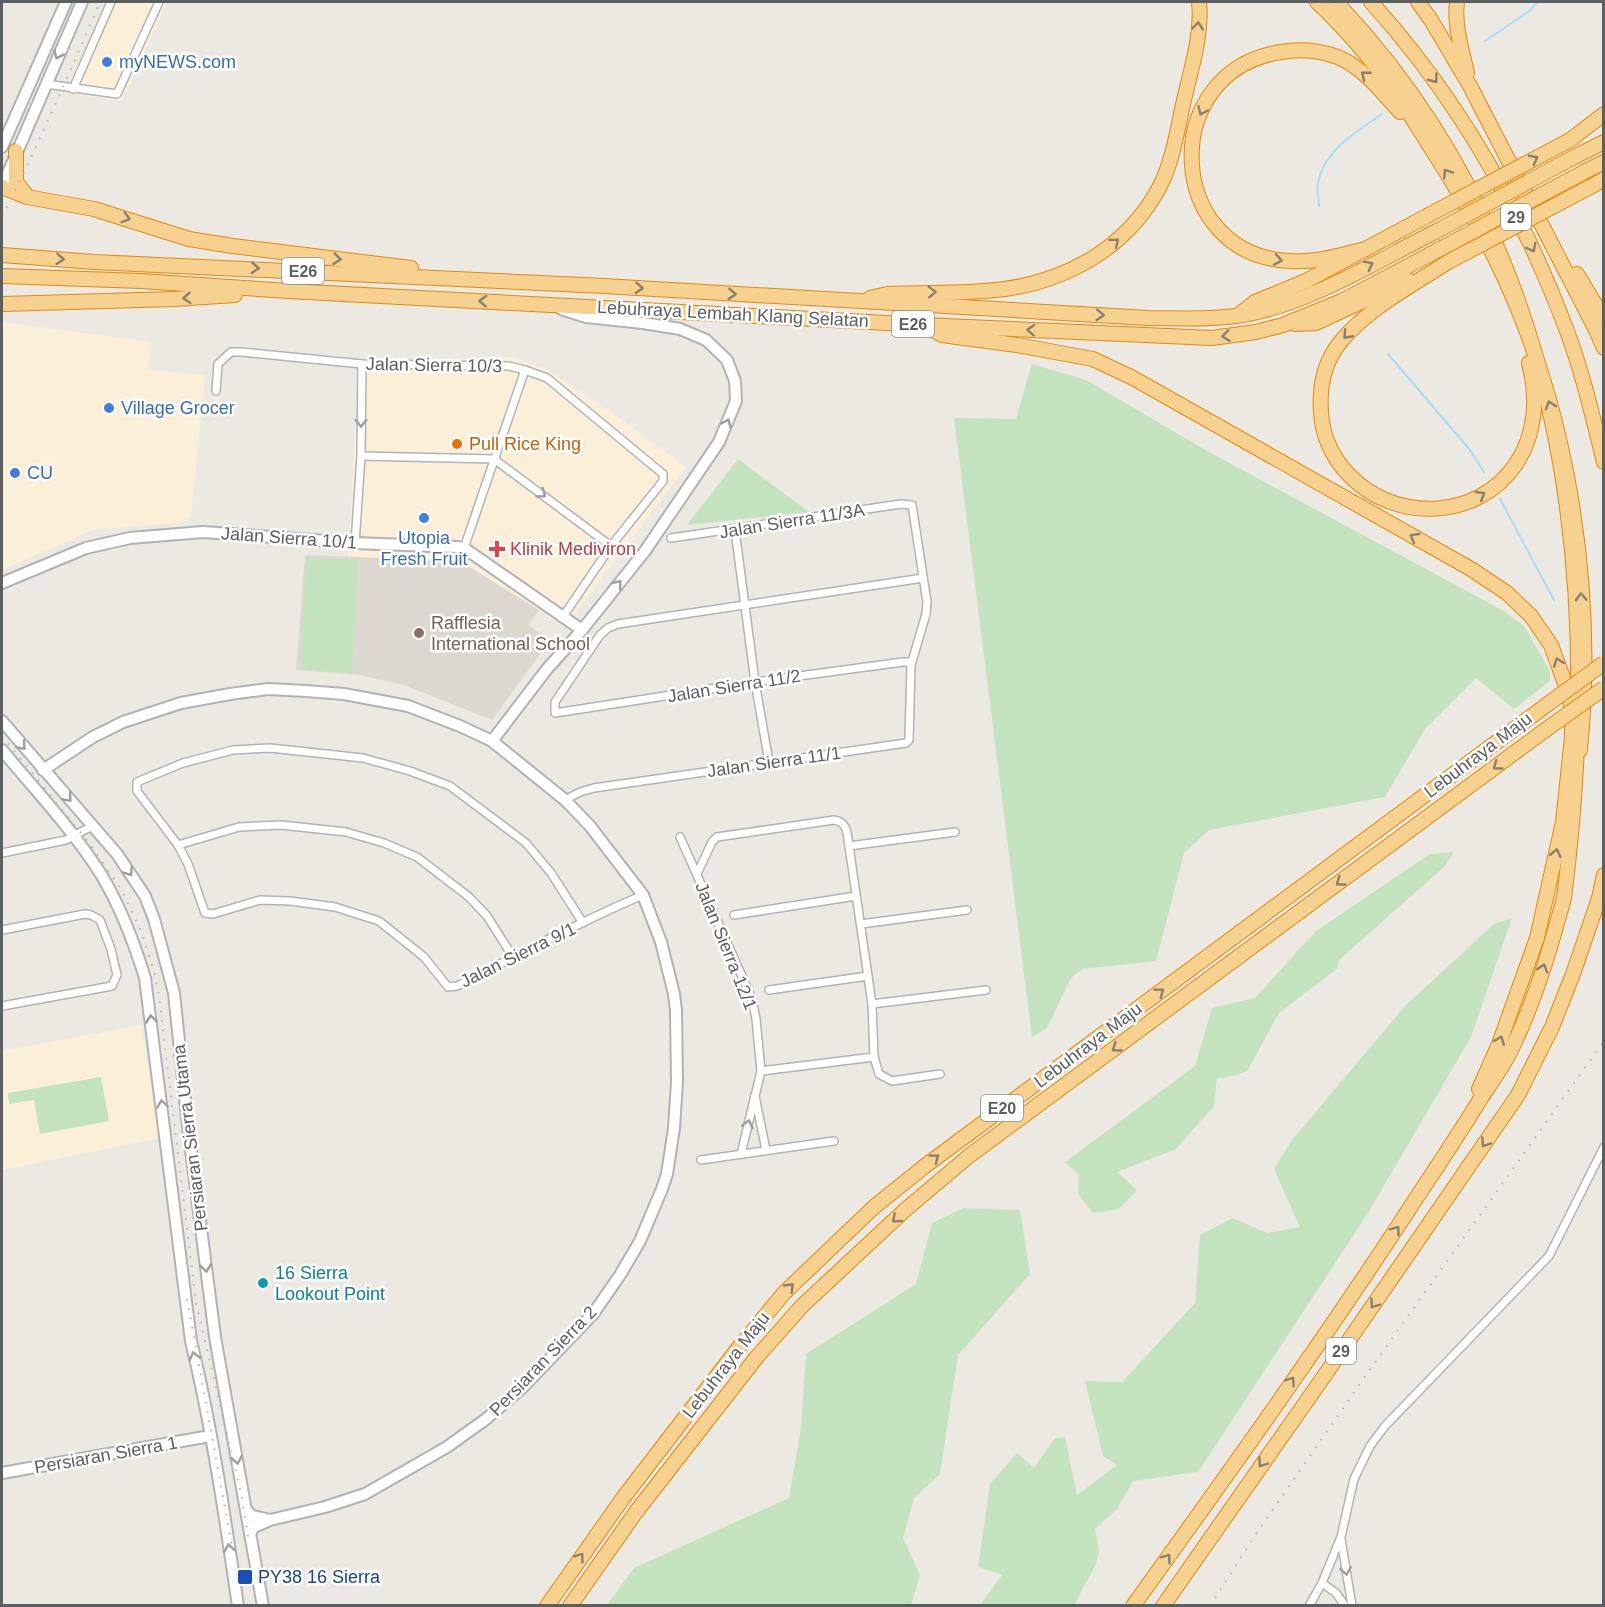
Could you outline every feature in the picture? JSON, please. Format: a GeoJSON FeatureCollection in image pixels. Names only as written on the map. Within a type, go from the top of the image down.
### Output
{"type":"FeatureCollection","features":[{"type":"Feature","properties":{"kind":"highway"},"geometry":{"type":"LineString","coordinates":[[853,302],[886,294],[996,290],[1053,278],[1099,256],[1128,231],[1160,186],[1176,136],[1197,39],[1199,2]]}},
{"type":"Feature","properties":{"kind":"highway"},"geometry":{"type":"LineString","coordinates":[[1317,2],[1384,76],[1460,192],[1495,259],[1535,354],[1553,416],[1566,472],[1580,564],[1583,642],[1582,730],[1579,754],[1537,938],[1499,1044],[1460,1132]]}},
{"type":"Feature","properties":{"kind":"highway","name":"29"},"geometry":{"type":"LineString","coordinates":[[1336,2],[1381,50],[1405,81],[1467,173],[1523,281],[1540,326]]}},
{"type":"Feature","properties":{"kind":"highway","name":"29"},"geometry":{"type":"LineString","coordinates":[[1371,2],[1401,35],[1452,102],[1489,164],[1543,272],[1568,333],[1588,397],[1604,462]]}},
{"type":"Feature","properties":{"kind":"highway"},"geometry":{"type":"LineString","coordinates":[[1418,2],[1470,86],[1604,348]]}},
{"type":"Feature","properties":{"kind":"highway"},"geometry":{"type":"LineString","coordinates":[[1457,2],[1460,40],[1470,86]]}},
{"type":"Feature","properties":{"kind":"highway"},"geometry":{"type":"LineString","coordinates":[[1366,249],[1325,259],[1289,261],[1266,258],[1245,250],[1224,234],[1209,217],[1196,193],[1190,166],[1191,138],[1200,110],[1217,86],[1238,67],[1267,54],[1294,50],[1322,52],[1350,63],[1371,79],[1421,132]]}},
{"type":"Feature","properties":{"kind":"highway"},"geometry":{"type":"LineString","coordinates":[[1570,140],[1604,114]]}},
{"type":"Feature","properties":{"kind":"highway"},"geometry":{"type":"LineString","coordinates":[[1237,316],[1255,302],[1306,282],[1604,123]]}},
{"type":"Feature","properties":{"kind":"highway","name":"Lebuhraya Lembah Klang Selatan"},"geometry":{"type":"LineString","coordinates":[[2,255],[94,262],[604,286],[1148,318],[1237,316],[1276,307],[1325,287],[1435,232],[1604,142]]}},
{"type":"Feature","properties":{"kind":"highway"},"geometry":{"type":"LineString","coordinates":[[16,151],[16,182],[27,197]]}},
{"type":"Feature","properties":{"kind":"highway","name":"Lebuhraya Lembah Klang Selatan"},"geometry":{"type":"LineString","coordinates":[[2,276],[141,281],[924,325],[1212,338],[1256,332],[1283,325],[1342,301],[1604,162]]}},
{"type":"Feature","properties":{"kind":"highway"},"geometry":{"type":"LineString","coordinates":[[1283,325],[1316,323],[1448,262],[1600,182]]}},
{"type":"Feature","properties":{"kind":"highway"},"geometry":{"type":"LineString","coordinates":[[2,187],[27,197],[94,209],[189,239],[401,267],[604,286]]}},
{"type":"Feature","properties":{"kind":"highway"},"geometry":{"type":"LineString","coordinates":[[1556,251],[1576,273],[1604,319]]}},
{"type":"Feature","properties":{"kind":"highway"},"geometry":{"type":"LineString","coordinates":[[1448,262],[1355,326],[1332,353],[1324,375],[1320,396],[1322,422],[1328,445],[1341,468],[1361,487],[1382,500],[1408,508],[1430,510],[1449,508],[1480,496],[1501,481],[1516,463],[1530,435],[1534,394],[1532,376],[1513,299]]}},
{"type":"Feature","properties":{"kind":"highway"},"geometry":{"type":"LineString","coordinates":[[2,304],[175,299],[288,291]]}},
{"type":"Feature","properties":{"kind":"highway"},"geometry":{"type":"LineString","coordinates":[[924,325],[942,335],[1017,345],[1093,359],[1123,373],[1471,569],[1507,593],[1531,616],[1551,645],[1570,697],[1572,737],[1563,822]]}},
{"type":"Feature","properties":{"kind":"highway"},"geometry":{"type":"LineString","coordinates":[[1579,470],[1587,517]]}},
{"type":"Feature","properties":{"kind":"highway"},"geometry":{"type":"LineString","coordinates":[[1592,549],[1594,568]]}},
{"type":"Feature","properties":{"kind":"highway"},"geometry":{"type":"LineString","coordinates":[[1592,754],[1596,714],[1597,611]]}},
{"type":"Feature","properties":{"kind":"highway","name":"Lebuhraya Maju"},"geometry":{"type":"LineString","coordinates":[[547,1605],[623,1498],[748,1337],[785,1292],[874,1207],[924,1166],[1604,663]]}},
{"type":"Feature","properties":{"kind":"highway","name":"Lebuhraya Maju"},"geometry":{"type":"LineString","coordinates":[[570,1605],[636,1512],[756,1358],[802,1306],[905,1210],[969,1156],[1604,688]]}},
{"type":"Feature","properties":{"kind":"highway","name":"29"},"geometry":{"type":"LineString","coordinates":[[1133,1605],[1336,1317],[1510,1053],[1539,982],[1572,867],[1589,784]]}},
{"type":"Feature","properties":{"kind":"highway","name":"29"},"geometry":{"type":"LineString","coordinates":[[1163,1605],[1518,1095],[1552,1027],[1573,974],[1601,894],[1604,875]]}},
{"type":"Feature","properties":{"kind":"street"},"geometry":{"type":"LineString","coordinates":[[2,147],[66,2]]}},
{"type":"Feature","properties":{"kind":"street"},"geometry":{"type":"LineString","coordinates":[[2,187],[82,2]]}},
{"type":"Feature","properties":{"kind":"street"},"geometry":{"type":"LineString","coordinates":[[73,89],[111,2]]}},
{"type":"Feature","properties":{"kind":"street"},"geometry":{"type":"LineString","coordinates":[[46,84],[117,94],[159,2]]}},
{"type":"Feature","properties":{"kind":"street"},"geometry":{"type":"LineString","coordinates":[[492,741],[547,669],[582,630],[645,551],[719,442],[736,400],[735,381],[727,360],[706,340],[680,329],[586,317],[541,304]]}},
{"type":"Feature","properties":{"kind":"street","name":"Jalan Sierra 10/3"},"geometry":{"type":"LineString","coordinates":[[216,391],[218,364],[231,352],[362,364],[509,366],[547,378],[663,474],[663,481],[611,546]]}},
{"type":"Feature","properties":{"kind":"street"},"geometry":{"type":"LineString","coordinates":[[355,543],[361,456],[362,364]]}},
{"type":"Feature","properties":{"kind":"street"},"geometry":{"type":"LineString","coordinates":[[525,370],[464,548],[582,630]]}},
{"type":"Feature","properties":{"kind":"street"},"geometry":{"type":"LineString","coordinates":[[361,456],[494,459],[611,546],[562,618]]}},
{"type":"Feature","properties":{"kind":"street","name":"Jalan Sierra 11/3A"},"geometry":{"type":"LineString","coordinates":[[671,538],[902,504],[912,505],[923,578]]}},
{"type":"Feature","properties":{"kind":"street"},"geometry":{"type":"LineString","coordinates":[[735,530],[755,682],[769,762]]}},
{"type":"Feature","properties":{"kind":"street","name":"Jalan Sierra 10/1"},"geometry":{"type":"LineString","coordinates":[[2,583],[86,548],[130,538],[202,532],[464,548]]}},
{"type":"Feature","properties":{"kind":"street"},"geometry":{"type":"LineString","coordinates":[[744,604],[923,578],[927,602],[926,614],[911,665]]}},
{"type":"Feature","properties":{"kind":"street","name":"Jalan Sierra 11/2"},"geometry":{"type":"LineString","coordinates":[[744,604],[618,624],[608,628],[600,635],[555,702],[555,714],[755,682],[903,662],[911,665]]}},
{"type":"Feature","properties":{"kind":"street","name":"Jalan Sierra 11/1"},"geometry":{"type":"LineString","coordinates":[[565,800],[594,788],[906,742],[910,736],[911,665]]}},
{"type":"Feature","properties":{"kind":"street","name":"Persiaran Sierra 2"},"geometry":{"type":"LineString","coordinates":[[27,781],[93,737],[123,722],[181,703],[268,689],[344,694],[408,706],[492,741],[565,800],[590,826],[643,895],[661,942],[674,994],[677,1082],[674,1128],[667,1174],[656,1205],[620,1275],[592,1314],[523,1387],[486,1419],[447,1447],[364,1494],[325,1507],[270,1520],[254,1527],[250,1533]]}},
{"type":"Feature","properties":{"kind":"street","name":"Persiaran Sierra Utama"},"geometry":{"type":"LineString","coordinates":[[2,722],[117,854],[144,896],[154,919],[174,993],[188,1126],[215,1337],[263,1605]]}},
{"type":"Feature","properties":{"kind":"street","name":"Jalan Sierra 9/1"},"geometry":{"type":"LineString","coordinates":[[583,923],[551,873],[526,843],[450,786],[410,771],[363,758],[270,748],[242,750],[183,763],[137,782],[137,791],[177,845],[188,864],[202,910],[209,915],[260,900],[335,907],[379,921],[424,957],[445,984],[452,987],[643,895]]}},
{"type":"Feature","properties":{"kind":"street","name":"Persiaran Sierra Utama"},"geometry":{"type":"LineString","coordinates":[[2,750],[74,836],[113,897],[132,938],[145,978],[191,1341],[210,1436],[238,1605]]}},
{"type":"Feature","properties":{"kind":"street"},"geometry":{"type":"LineString","coordinates":[[697,874],[712,842],[717,837],[834,820],[845,825],[872,1004],[874,1057],[879,1074],[892,1081],[940,1074]]}},
{"type":"Feature","properties":{"kind":"street"},"geometry":{"type":"LineString","coordinates":[[177,845],[239,827],[281,825],[346,832],[384,843],[417,857],[469,897],[487,916],[513,957]]}},
{"type":"Feature","properties":{"kind":"street"},"geometry":{"type":"LineString","coordinates":[[2,853],[49,844],[74,836],[92,826]]}},
{"type":"Feature","properties":{"kind":"street"},"geometry":{"type":"LineString","coordinates":[[849,846],[955,832]]}},
{"type":"Feature","properties":{"kind":"street","name":"Jalan Sierra 12/1"},"geometry":{"type":"LineString","coordinates":[[680,837],[752,999],[756,1019],[761,1071],[741,1154]]}},
{"type":"Feature","properties":{"kind":"street"},"geometry":{"type":"LineString","coordinates":[[734,915],[856,896]]}},
{"type":"Feature","properties":{"kind":"street"},"geometry":{"type":"LineString","coordinates":[[861,924],[967,910]]}},
{"type":"Feature","properties":{"kind":"street"},"geometry":{"type":"LineString","coordinates":[[2,930],[85,914],[92,915],[100,920],[111,949],[117,975],[112,986],[2,1005]]}},
{"type":"Feature","properties":{"kind":"street"},"geometry":{"type":"LineString","coordinates":[[769,990],[868,976]]}},
{"type":"Feature","properties":{"kind":"street"},"geometry":{"type":"LineString","coordinates":[[872,1004],[986,990]]}},
{"type":"Feature","properties":{"kind":"street"},"geometry":{"type":"LineString","coordinates":[[761,1071],[874,1057]]}},
{"type":"Feature","properties":{"kind":"street"},"geometry":{"type":"LineString","coordinates":[[755,1093],[766,1150]]}},
{"type":"Feature","properties":{"kind":"street"},"geometry":{"type":"LineString","coordinates":[[701,1160],[834,1141]]}},
{"type":"Feature","properties":{"kind":"street"},"geometry":{"type":"LineString","coordinates":[[1309,1605],[1322,1583],[1341,1536],[1354,1479],[1370,1446],[1385,1426],[1549,1256],[1604,1147]]}},
{"type":"Feature","properties":{"kind":"street","name":"Persiaran Sierra 1"},"geometry":{"type":"LineString","coordinates":[[2,1473],[210,1436]]}},
{"type":"Feature","properties":{"kind":"street"},"geometry":{"type":"LineString","coordinates":[[246,1510],[252,1516],[270,1520]]}},
{"type":"Feature","properties":{"kind":"street"},"geometry":{"type":"LineString","coordinates":[[1341,1536],[1352,1605]]}},
{"type":"Feature","properties":{"kind":"street"},"geometry":{"type":"LineString","coordinates":[[1322,1583],[1336,1593],[1345,1605]]}},
{"type":"Feature","properties":{"kind":"shaded area"},"geometry":{"type":"Polygon","coordinates":[[[107,2],[167,2],[122,101],[64,93],[107,2]]]}},
{"type":"Feature","properties":{"kind":"shaded area"},"geometry":{"type":"Polygon","coordinates":[[[2,322],[151,342],[148,370],[205,375],[191,517],[186,521],[175,523],[93,530],[2,570],[2,322]]]}},
{"type":"Feature","properties":{"kind":"shaded area"},"geometry":{"type":"Polygon","coordinates":[[[514,357],[544,368],[607,409],[686,467],[565,627],[460,561],[348,557],[359,362],[514,357]]]}},
{"type":"Feature","properties":{"kind":"shaded area","name":"Rafflesia International School"},"geometry":{"type":"Polygon","coordinates":[[[305,555],[460,561],[539,610],[528,625],[550,640],[492,720],[404,685],[360,675],[296,670],[305,555]]]}},
{"type":"Feature","properties":{"kind":"shaded area"},"geometry":{"type":"Polygon","coordinates":[[[141,1025],[160,1138],[2,1170],[2,1051],[141,1025]]]}},
{"type":"Feature","properties":{"kind":"green space"},"geometry":{"type":"Polygon","coordinates":[[[1032,364],[1086,380],[1209,452],[1502,610],[1524,626],[1550,671],[1550,681],[1514,709],[1476,678],[1425,729],[1385,797],[1209,830],[1184,853],[1156,961],[1082,969],[1071,978],[1047,1028],[1032,1037],[954,418],[1016,419],[1032,364]]]}},
{"type":"Feature","properties":{"kind":"green space"},"geometry":{"type":"Polygon","coordinates":[[[738,459],[809,512],[687,525],[738,459]]]}},
{"type":"Feature","properties":{"kind":"green space"},"geometry":{"type":"Polygon","coordinates":[[[306,558],[358,560],[352,673],[300,670],[306,558]]]}},
{"type":"Feature","properties":{"kind":"green space"},"geometry":{"type":"Polygon","coordinates":[[[1454,852],[1445,866],[1339,960],[1338,968],[1279,1013],[1247,1071],[1217,1079],[1214,1106],[1176,1149],[1117,1172],[1137,1190],[1119,1209],[1093,1213],[1078,1194],[1079,1175],[1065,1162],[1195,1066],[1212,1008],[1255,998],[1316,931],[1430,854],[1454,852]]]}},
{"type":"Feature","properties":{"kind":"green space"},"geometry":{"type":"Polygon","coordinates":[[[1512,918],[1471,1037],[1368,1213],[1198,1472],[1133,1481],[1117,1509],[1095,1529],[1099,1551],[1096,1564],[1074,1605],[980,1605],[1002,1575],[978,1567],[990,1484],[1017,1453],[1034,1468],[1055,1438],[1065,1437],[1077,1495],[1117,1465],[1103,1456],[1085,1381],[1122,1382],[1195,1303],[1200,1235],[1233,1218],[1267,1233],[1300,1227],[1274,1169],[1292,1140],[1405,1006],[1494,924],[1512,918]]]}},
{"type":"Feature","properties":{"kind":"green space"},"geometry":{"type":"Polygon","coordinates":[[[101,1077],[109,1121],[40,1134],[34,1100],[9,1104],[8,1093],[101,1077]]]}},
{"type":"Feature","properties":{"kind":"green space"},"geometry":{"type":"Polygon","coordinates":[[[964,1208],[1020,1210],[1030,1274],[958,1355],[940,1474],[914,1498],[903,1538],[920,1575],[911,1605],[607,1605],[634,1568],[789,1498],[801,1428],[806,1354],[916,1284],[932,1223],[964,1208]]]}},
{"type":"Feature","properties":{"kind":"waterway"},"geometry":{"type":"LineString","coordinates":[[1485,41],[1528,12],[1538,2]]}},
{"type":"Feature","properties":{"kind":"waterway"},"geometry":{"type":"LineString","coordinates":[[1319,206],[1317,185],[1327,160],[1343,142],[1382,114]]}},
{"type":"Feature","properties":{"kind":"waterway"},"geometry":{"type":"LineString","coordinates":[[1388,354],[1470,450],[1484,472]]}},
{"type":"Feature","properties":{"kind":"waterway"},"geometry":{"type":"LineString","coordinates":[[1500,499],[1554,600]]}},
{"type":"Feature","properties":{"kind":"railway"},"geometry":{"type":"LineString","coordinates":[[2,216],[41,137],[100,2]]}},
{"type":"Feature","properties":{"kind":"railway"},"geometry":{"type":"LineString","coordinates":[[2,736],[90,844],[121,889],[142,933],[155,975],[196,1303],[241,1493],[249,1543]]}},
{"type":"Feature","properties":{"kind":"railway"},"geometry":{"type":"LineString","coordinates":[[1210,1606],[1260,1528],[1371,1368],[1604,1041]]}},
{"type":"Feature","properties":{"kind":"railway"},"geometry":{"type":"LineString","coordinates":[[187,1299],[232,1546]]}},
{"type":"Feature","properties":{"kind":"place","name":"myNEWS.com"},"geometry":{"type":"Point","coordinates":[107,62]}},
{"type":"Feature","properties":{"kind":"place","name":"Village Grocer"},"geometry":{"type":"Point","coordinates":[109,408]}},
{"type":"Feature","properties":{"kind":"place","name":"Pull Rice King"},"geometry":{"type":"Point","coordinates":[457,444]}},
{"type":"Feature","properties":{"kind":"place","name":"CU"},"geometry":{"type":"Point","coordinates":[15,473]}},
{"type":"Feature","properties":{"kind":"place","name":"Utopia Fresh Fruit"},"geometry":{"type":"Point","coordinates":[424,518]}},
{"type":"Feature","properties":{"kind":"place","name":"Klinik Mediviron"},"geometry":{"type":"Point","coordinates":[497,549]}},
{"type":"Feature","properties":{"kind":"place","name":"Rafflesia International School"},"geometry":{"type":"Point","coordinates":[419,633]}},
{"type":"Feature","properties":{"kind":"place","name":"16 Sierra Lookout Point"},"geometry":{"type":"Point","coordinates":[263,1283]}},
{"type":"Feature","properties":{"kind":"place","name":"PY38 16 Sierra"},"geometry":{"type":"Point","coordinates":[245,1577]}}]}
